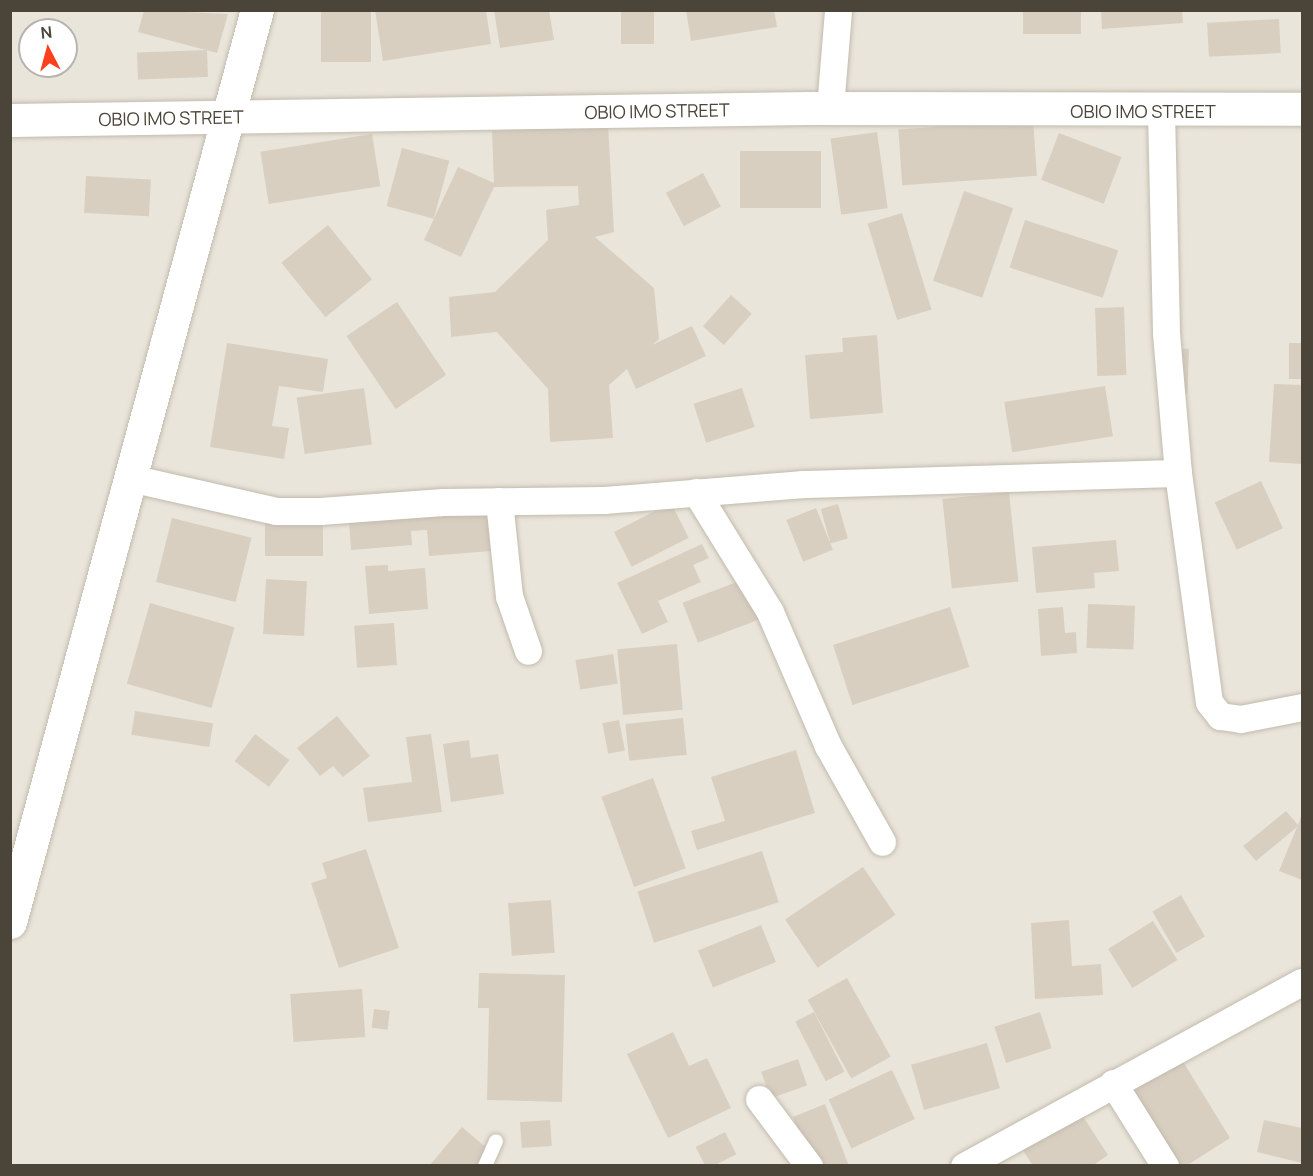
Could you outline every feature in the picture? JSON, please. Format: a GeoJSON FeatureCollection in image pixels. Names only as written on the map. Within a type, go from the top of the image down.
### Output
{"type":"FeatureCollection","features":[{"type":"Feature","properties":{"kind":"street"},"geometry":{"type":"LineString","coordinates":[[10,922],[257,10]]}},
{"type":"Feature","properties":{"kind":"street"},"geometry":{"type":"LineString","coordinates":[[830,108],[838,10]]}},
{"type":"Feature","properties":{"kind":"street","name":"OBIO IMO STREET"},"geometry":{"type":"LineString","coordinates":[[10,120],[830,108],[1161,111],[1302,109]]}},
{"type":"Feature","properties":{"kind":"street"},"geometry":{"type":"LineString","coordinates":[[1161,111],[1166,333],[1178,473],[1209,702],[1220,716],[1241,719],[1302,706]]}},
{"type":"Feature","properties":{"kind":"street"},"geometry":{"type":"LineString","coordinates":[[130,478],[276,511],[1178,473]]}},
{"type":"Feature","properties":{"kind":"street"},"geometry":{"type":"LineString","coordinates":[[696,492],[770,612],[828,746],[882,842]]}},
{"type":"Feature","properties":{"kind":"street"},"geometry":{"type":"LineString","coordinates":[[499,501],[509,596],[528,651]]}},
{"type":"Feature","properties":{"kind":"street"},"geometry":{"type":"LineString","coordinates":[[964,1166],[1302,982]]}},
{"type":"Feature","properties":{"kind":"street"},"geometry":{"type":"LineString","coordinates":[[1113,1083],[1165,1166]]}},
{"type":"Feature","properties":{"kind":"street"},"geometry":{"type":"LineString","coordinates":[[759,1099],[809,1166]]}},
{"type":"Feature","properties":{"kind":"lane"},"geometry":{"type":"LineString","coordinates":[[485,1166],[496,1141]]}},
{"type":"Feature","properties":{"kind":"shaded area"},"geometry":{"type":"Polygon","coordinates":[[[11,11],[1302,11],[1302,1165],[11,1165],[11,11]]]}},
{"type":"Feature","properties":{"kind":"building"},"geometry":{"type":"Polygon","coordinates":[[[144,10],[228,14],[217,53],[138,32],[144,10]]]}},
{"type":"Feature","properties":{"kind":"building"},"geometry":{"type":"Polygon","coordinates":[[[321,10],[371,10],[371,62],[321,62],[321,10]]]}},
{"type":"Feature","properties":{"kind":"building"},"geometry":{"type":"Polygon","coordinates":[[[375,10],[486,10],[491,44],[383,61],[375,10]]]}},
{"type":"Feature","properties":{"kind":"building"},"geometry":{"type":"Polygon","coordinates":[[[494,10],[549,10],[554,40],[500,48],[494,10]]]}},
{"type":"Feature","properties":{"kind":"building"},"geometry":{"type":"Polygon","coordinates":[[[621,10],[654,10],[654,44],[621,44],[621,10]]]}},
{"type":"Feature","properties":{"kind":"building"},"geometry":{"type":"Polygon","coordinates":[[[686,10],[774,10],[777,27],[691,41],[686,10]]]}},
{"type":"Feature","properties":{"kind":"building"},"geometry":{"type":"Polygon","coordinates":[[[1023,10],[1081,10],[1081,34],[1023,34],[1023,10]]]}},
{"type":"Feature","properties":{"kind":"building"},"geometry":{"type":"Polygon","coordinates":[[[1101,10],[1182,10],[1183,23],[1102,29],[1101,10]]]}},
{"type":"Feature","properties":{"kind":"building"},"geometry":{"type":"Polygon","coordinates":[[[1279,19],[1281,53],[1209,57],[1207,23],[1279,19]]]}},
{"type":"Feature","properties":{"kind":"building"},"geometry":{"type":"Polygon","coordinates":[[[207,50],[208,77],[138,79],[137,52],[207,50]]]}},
{"type":"Feature","properties":{"kind":"building"},"geometry":{"type":"Polygon","coordinates":[[[1033,120],[1037,176],[902,185],[898,129],[1033,120]]]}},
{"type":"Feature","properties":{"kind":"building"},"geometry":{"type":"Polygon","coordinates":[[[608,124],[614,232],[595,237],[654,288],[659,339],[652,345],[692,326],[706,356],[636,389],[627,369],[609,385],[613,438],[550,442],[548,389],[497,332],[451,337],[449,297],[495,292],[548,240],[546,210],[579,205],[578,186],[494,187],[461,257],[424,240],[458,167],[494,183],[492,131],[608,124]]]}},
{"type":"Feature","properties":{"kind":"building"},"geometry":{"type":"Polygon","coordinates":[[[877,132],[888,208],[841,215],[830,139],[877,132]]]}},
{"type":"Feature","properties":{"kind":"building"},"geometry":{"type":"Polygon","coordinates":[[[1059,133],[1122,157],[1104,204],[1041,180],[1059,133]]]}},
{"type":"Feature","properties":{"kind":"building"},"geometry":{"type":"Polygon","coordinates":[[[372,134],[380,186],[269,204],[260,152],[372,134]]]}},
{"type":"Feature","properties":{"kind":"building"},"geometry":{"type":"Polygon","coordinates":[[[402,148],[449,161],[434,219],[386,206],[402,148]]]}},
{"type":"Feature","properties":{"kind":"building"},"geometry":{"type":"Polygon","coordinates":[[[740,151],[821,151],[821,208],[740,208],[740,151]]]}},
{"type":"Feature","properties":{"kind":"building"},"geometry":{"type":"Polygon","coordinates":[[[703,173],[721,207],[684,226],[666,193],[703,173]]]}},
{"type":"Feature","properties":{"kind":"building"},"geometry":{"type":"Polygon","coordinates":[[[86,176],[151,179],[149,216],[84,213],[86,176]]]}},
{"type":"Feature","properties":{"kind":"building"},"geometry":{"type":"Polygon","coordinates":[[[964,191],[1013,208],[982,298],[933,281],[964,191]]]}},
{"type":"Feature","properties":{"kind":"building"},"geometry":{"type":"Polygon","coordinates":[[[902,213],[932,310],[897,320],[868,224],[902,213]]]}},
{"type":"Feature","properties":{"kind":"building"},"geometry":{"type":"Polygon","coordinates":[[[1025,220],[1118,250],[1103,298],[1010,268],[1025,220]]]}},
{"type":"Feature","properties":{"kind":"building"},"geometry":{"type":"Polygon","coordinates":[[[328,225],[372,279],[325,317],[281,263],[328,225]]]}},
{"type":"Feature","properties":{"kind":"building"},"geometry":{"type":"Polygon","coordinates":[[[731,295],[752,314],[724,345],[703,326],[731,295]]]}},
{"type":"Feature","properties":{"kind":"building"},"geometry":{"type":"Polygon","coordinates":[[[397,302],[446,375],[396,409],[346,336],[397,302]]]}},
{"type":"Feature","properties":{"kind":"building"},"geometry":{"type":"Polygon","coordinates":[[[1124,307],[1126,375],[1097,376],[1095,308],[1124,307]]]}},
{"type":"Feature","properties":{"kind":"building"},"geometry":{"type":"Polygon","coordinates":[[[877,335],[883,413],[810,419],[805,355],[843,352],[842,338],[877,335]]]}},
{"type":"Feature","properties":{"kind":"building"},"geometry":{"type":"Polygon","coordinates":[[[227,343],[328,359],[323,392],[279,386],[272,426],[289,428],[284,459],[210,447],[227,343]]]}},
{"type":"Feature","properties":{"kind":"building"},"geometry":{"type":"Polygon","coordinates":[[[1289,343],[1302,343],[1302,379],[1289,379],[1289,343]]]}},
{"type":"Feature","properties":{"kind":"building"},"geometry":{"type":"Polygon","coordinates":[[[1163,348],[1189,349],[1187,393],[1161,392],[1163,348]]]}},
{"type":"Feature","properties":{"kind":"building"},"geometry":{"type":"Polygon","coordinates":[[[1274,384],[1302,385],[1302,464],[1269,462],[1274,384]]]}},
{"type":"Feature","properties":{"kind":"building"},"geometry":{"type":"Polygon","coordinates":[[[1105,386],[1113,436],[1012,452],[1004,402],[1105,386]]]}},
{"type":"Feature","properties":{"kind":"building"},"geometry":{"type":"Polygon","coordinates":[[[364,388],[372,444],[305,454],[297,397],[364,388]]]}},
{"type":"Feature","properties":{"kind":"building"},"geometry":{"type":"Polygon","coordinates":[[[742,388],[755,427],[706,443],[693,404],[742,388]]]}},
{"type":"Feature","properties":{"kind":"building"},"geometry":{"type":"Polygon","coordinates":[[[1261,481],[1283,528],[1237,550],[1215,503],[1261,481]]]}},
{"type":"Feature","properties":{"kind":"building"},"geometry":{"type":"Polygon","coordinates":[[[1009,492],[1018,582],[952,589],[942,499],[1009,492]]]}},
{"type":"Feature","properties":{"kind":"building"},"geometry":{"type":"Polygon","coordinates":[[[671,503],[689,538],[632,567],[614,532],[671,503]]]}},
{"type":"Feature","properties":{"kind":"building"},"geometry":{"type":"Polygon","coordinates":[[[838,504],[848,539],[831,544],[821,509],[838,504]]]}},
{"type":"Feature","properties":{"kind":"building"},"geometry":{"type":"Polygon","coordinates":[[[816,508],[833,550],[803,562],[786,520],[816,508]]]}},
{"type":"Feature","properties":{"kind":"building"},"geometry":{"type":"Polygon","coordinates":[[[487,509],[491,551],[429,556],[427,530],[411,531],[412,545],[351,550],[349,520],[487,509]]]}},
{"type":"Feature","properties":{"kind":"building"},"geometry":{"type":"Polygon","coordinates":[[[172,518],[252,538],[236,602],[156,582],[172,518]]]}},
{"type":"Feature","properties":{"kind":"building"},"geometry":{"type":"Polygon","coordinates":[[[265,521],[323,521],[323,556],[265,556],[265,521]]]}},
{"type":"Feature","properties":{"kind":"building"},"geometry":{"type":"Polygon","coordinates":[[[1116,540],[1119,571],[1094,573],[1095,588],[1036,593],[1032,547],[1116,540]]]}},
{"type":"Feature","properties":{"kind":"building"},"geometry":{"type":"Polygon","coordinates":[[[702,544],[709,558],[693,565],[701,582],[658,601],[668,622],[642,634],[617,583],[702,544]]]}},
{"type":"Feature","properties":{"kind":"building"},"geometry":{"type":"Polygon","coordinates":[[[388,565],[388,571],[425,568],[428,609],[369,614],[365,566],[388,565]]]}},
{"type":"Feature","properties":{"kind":"building"},"geometry":{"type":"Polygon","coordinates":[[[747,578],[762,618],[698,643],[683,603],[747,578]]]}},
{"type":"Feature","properties":{"kind":"building"},"geometry":{"type":"Polygon","coordinates":[[[266,579],[307,581],[304,636],[263,634],[266,579]]]}},
{"type":"Feature","properties":{"kind":"building"},"geometry":{"type":"Polygon","coordinates":[[[150,603],[235,627],[211,708],[127,684],[150,603]]]}},
{"type":"Feature","properties":{"kind":"building"},"geometry":{"type":"Polygon","coordinates":[[[1088,604],[1135,606],[1133,650],[1086,648],[1088,604]]]}},
{"type":"Feature","properties":{"kind":"building"},"geometry":{"type":"Polygon","coordinates":[[[950,607],[969,667],[852,705],[833,645],[950,607]]]}},
{"type":"Feature","properties":{"kind":"building"},"geometry":{"type":"Polygon","coordinates":[[[1063,607],[1065,633],[1076,632],[1077,653],[1041,656],[1038,609],[1063,607]]]}},
{"type":"Feature","properties":{"kind":"building"},"geometry":{"type":"Polygon","coordinates":[[[394,623],[397,665],[357,668],[354,626],[394,623]]]}},
{"type":"Feature","properties":{"kind":"building"},"geometry":{"type":"Polygon","coordinates":[[[677,644],[683,710],[623,715],[617,649],[677,644]]]}},
{"type":"Feature","properties":{"kind":"building"},"geometry":{"type":"Polygon","coordinates":[[[613,654],[618,684],[580,690],[575,660],[613,654]]]}},
{"type":"Feature","properties":{"kind":"building"},"geometry":{"type":"Polygon","coordinates":[[[135,711],[213,723],[209,747],[131,735],[135,711]]]}},
{"type":"Feature","properties":{"kind":"building"},"geometry":{"type":"Polygon","coordinates":[[[337,716],[370,756],[343,777],[333,766],[320,776],[297,748],[337,716]]]}},
{"type":"Feature","properties":{"kind":"building"},"geometry":{"type":"Polygon","coordinates":[[[683,718],[687,755],[629,761],[625,724],[683,718]]]}},
{"type":"Feature","properties":{"kind":"building"},"geometry":{"type":"Polygon","coordinates":[[[619,720],[625,750],[608,754],[602,723],[619,720]]]}},
{"type":"Feature","properties":{"kind":"building"},"geometry":{"type":"Polygon","coordinates":[[[255,734],[289,760],[269,787],[235,761],[255,734]]]}},
{"type":"Feature","properties":{"kind":"building"},"geometry":{"type":"Polygon","coordinates":[[[431,734],[442,812],[368,822],[363,788],[412,782],[406,737],[431,734]]]}},
{"type":"Feature","properties":{"kind":"building"},"geometry":{"type":"Polygon","coordinates":[[[469,740],[471,758],[498,754],[504,794],[451,802],[443,744],[469,740]]]}},
{"type":"Feature","properties":{"kind":"building"},"geometry":{"type":"Polygon","coordinates":[[[796,750],[815,813],[697,850],[691,831],[725,821],[711,777],[796,750]]]}},
{"type":"Feature","properties":{"kind":"building"},"geometry":{"type":"Polygon","coordinates":[[[653,778],[686,868],[634,887],[601,797],[653,778]]]}},
{"type":"Feature","properties":{"kind":"building"},"geometry":{"type":"Polygon","coordinates":[[[1286,811],[1298,825],[1302,814],[1302,880],[1279,871],[1297,827],[1256,861],[1243,846],[1286,811]]]}},
{"type":"Feature","properties":{"kind":"building"},"geometry":{"type":"Polygon","coordinates":[[[366,849],[399,948],[339,968],[311,883],[327,878],[322,863],[366,849]]]}},
{"type":"Feature","properties":{"kind":"building"},"geometry":{"type":"Polygon","coordinates":[[[762,851],[779,902],[654,943],[637,891],[762,851]]]}},
{"type":"Feature","properties":{"kind":"building"},"geometry":{"type":"Polygon","coordinates":[[[863,867],[895,915],[818,968],[785,920],[863,867]]]}},
{"type":"Feature","properties":{"kind":"building"},"geometry":{"type":"Polygon","coordinates":[[[1181,895],[1205,937],[1176,953],[1152,912],[1181,895]]]}},
{"type":"Feature","properties":{"kind":"building"},"geometry":{"type":"Polygon","coordinates":[[[551,900],[555,953],[512,956],[508,903],[551,900]]]}},
{"type":"Feature","properties":{"kind":"building"},"geometry":{"type":"Polygon","coordinates":[[[1069,920],[1072,966],[1101,964],[1103,995],[1035,999],[1031,923],[1069,920]]]}},
{"type":"Feature","properties":{"kind":"building"},"geometry":{"type":"Polygon","coordinates":[[[1153,921],[1177,960],[1132,988],[1108,949],[1153,921]]]}},
{"type":"Feature","properties":{"kind":"building"},"geometry":{"type":"Polygon","coordinates":[[[761,925],[776,962],[713,988],[698,950],[761,925]]]}},
{"type":"Feature","properties":{"kind":"building"},"geometry":{"type":"Polygon","coordinates":[[[479,973],[565,975],[562,1102],[487,1100],[489,1008],[478,1008],[479,973]]]}},
{"type":"Feature","properties":{"kind":"building"},"geometry":{"type":"Polygon","coordinates":[[[847,978],[891,1057],[851,1079],[808,1000],[847,978]]]}},
{"type":"Feature","properties":{"kind":"building"},"geometry":{"type":"Polygon","coordinates":[[[362,989],[365,1037],[294,1042],[290,994],[362,989]]]}},
{"type":"Feature","properties":{"kind":"building"},"geometry":{"type":"Polygon","coordinates":[[[374,1009],[390,1011],[388,1030],[372,1028],[374,1009]]]}},
{"type":"Feature","properties":{"kind":"building"},"geometry":{"type":"Polygon","coordinates":[[[814,1012],[844,1072],[826,1081],[795,1022],[814,1012]]]}},
{"type":"Feature","properties":{"kind":"building"},"geometry":{"type":"Polygon","coordinates":[[[1040,1012],[1052,1048],[1006,1063],[994,1027],[1040,1012]]]}},
{"type":"Feature","properties":{"kind":"building"},"geometry":{"type":"Polygon","coordinates":[[[673,1032],[689,1066],[707,1058],[731,1108],[668,1138],[627,1054],[673,1032]]]}},
{"type":"Feature","properties":{"kind":"building"},"geometry":{"type":"Polygon","coordinates":[[[987,1043],[1000,1088],[924,1110],[911,1065],[987,1043]]]}},
{"type":"Feature","properties":{"kind":"building"},"geometry":{"type":"Polygon","coordinates":[[[798,1059],[807,1085],[770,1098],[761,1072],[798,1059]]]}},
{"type":"Feature","properties":{"kind":"building"},"geometry":{"type":"Polygon","coordinates":[[[1182,1060],[1230,1138],[1186,1166],[1163,1166],[1121,1098],[1182,1060]]]}},
{"type":"Feature","properties":{"kind":"building"},"geometry":{"type":"Polygon","coordinates":[[[892,1070],[915,1119],[851,1149],[829,1100],[892,1070]]]}},
{"type":"Feature","properties":{"kind":"building"},"geometry":{"type":"Polygon","coordinates":[[[825,1104],[849,1166],[813,1166],[793,1117],[825,1104]]]}},
{"type":"Feature","properties":{"kind":"building"},"geometry":{"type":"Polygon","coordinates":[[[1075,1104],[1108,1155],[1092,1166],[1033,1166],[1017,1141],[1075,1104]]]}},
{"type":"Feature","properties":{"kind":"building"},"geometry":{"type":"Polygon","coordinates":[[[550,1120],[552,1146],[522,1148],[520,1122],[550,1120]]]}},
{"type":"Feature","properties":{"kind":"building"},"geometry":{"type":"Polygon","coordinates":[[[1264,1120],[1302,1128],[1302,1163],[1257,1152],[1264,1120]]]}},
{"type":"Feature","properties":{"kind":"building"},"geometry":{"type":"Polygon","coordinates":[[[462,1127],[489,1150],[476,1166],[429,1166],[462,1127]]]}},
{"type":"Feature","properties":{"kind":"building"},"geometry":{"type":"Polygon","coordinates":[[[725,1132],[736,1154],[713,1166],[705,1166],[696,1147],[725,1132]]]}}]}
